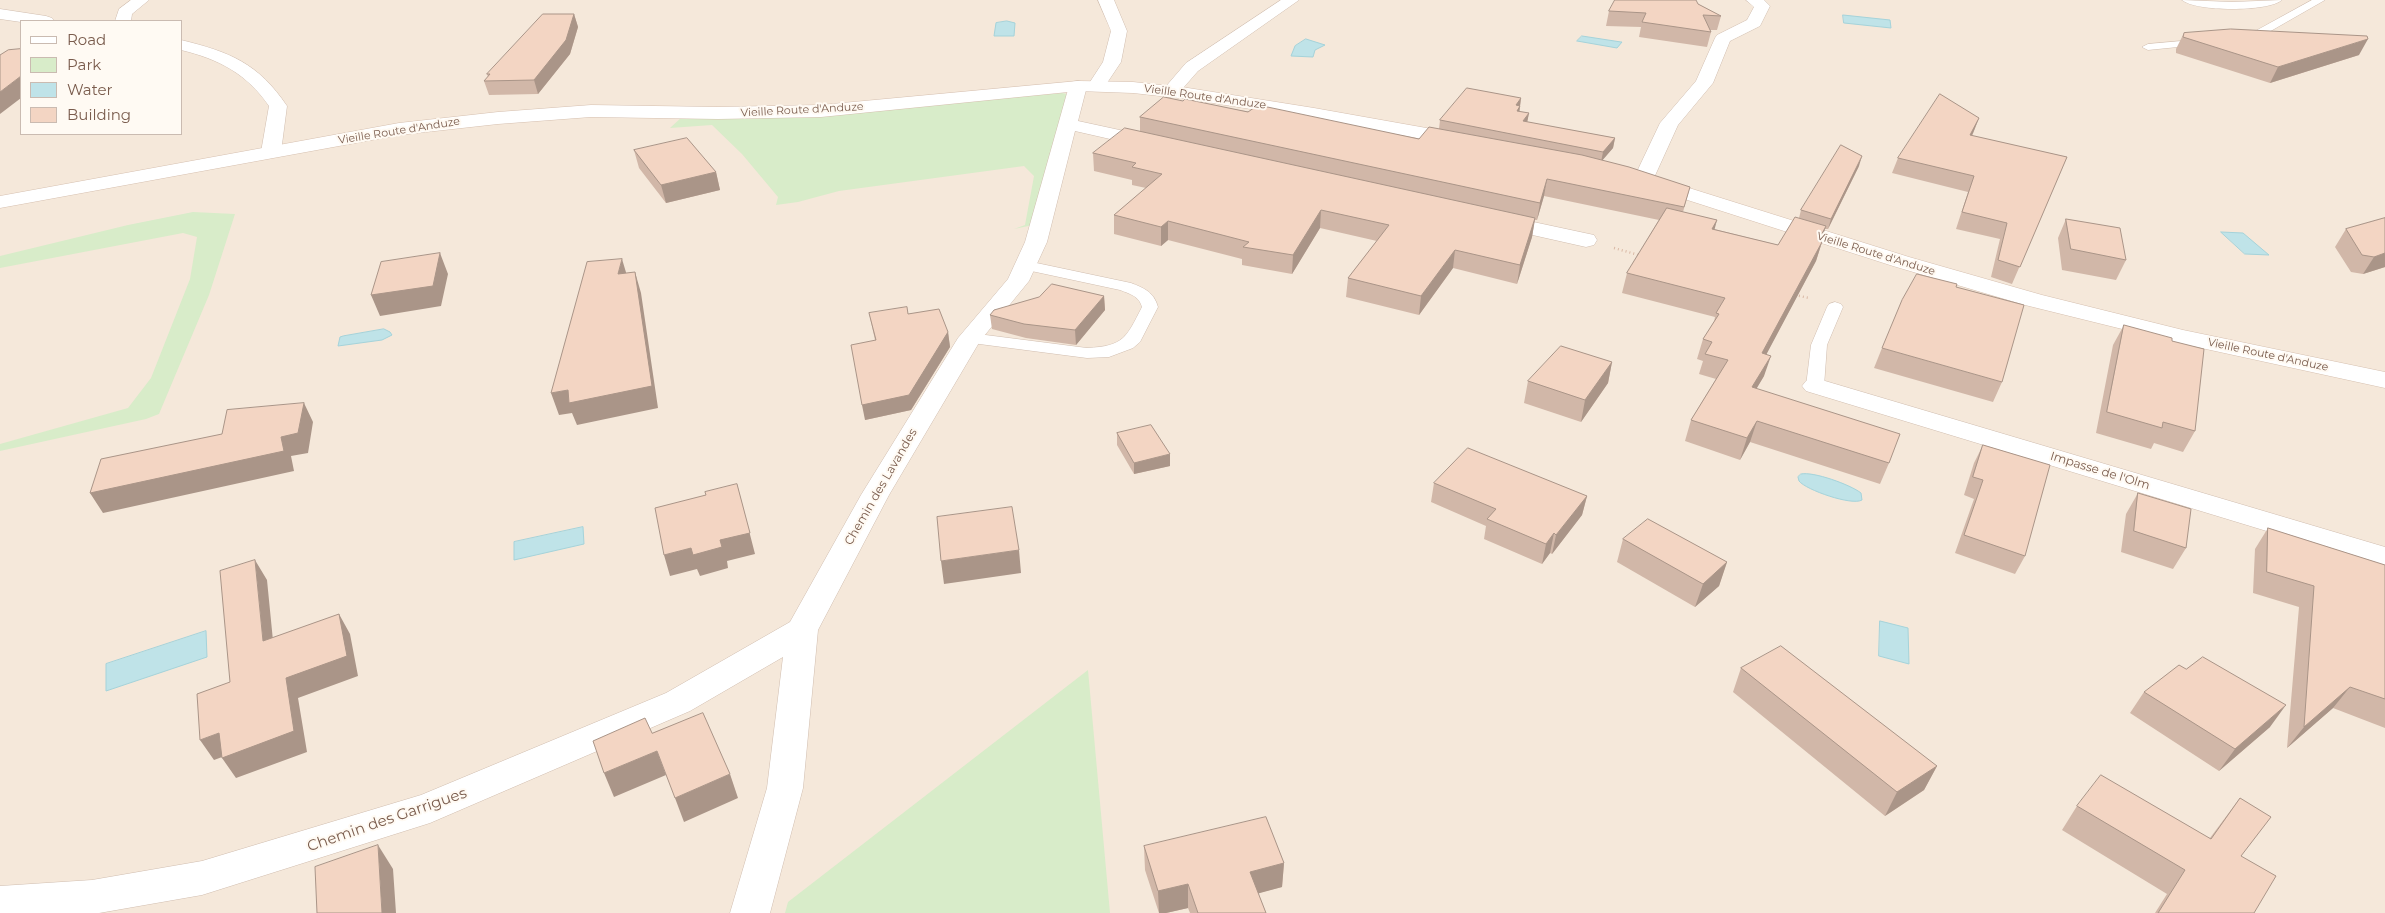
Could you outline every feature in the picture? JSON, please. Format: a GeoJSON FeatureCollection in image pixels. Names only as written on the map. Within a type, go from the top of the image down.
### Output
{"type":"FeatureCollection","features":[{"type":"Feature","properties":{"kind":"street"},"geometry":{"type":"LineString","coordinates":[[123,20],[125,12],[141,0]]}},
{"type":"Feature","properties":{"kind":"street","name":"Chemin des Lavandes"},"geometry":{"type":"LineString","coordinates":[[750,913],[785,788],[802,630],[875,495],[970,338],[1018,282],[1027,266],[1036,242],[1068,124],[1087,86],[1112,62],[1119,31],[1106,0]]}},
{"type":"Feature","properties":{"kind":"street"},"geometry":{"type":"LineString","coordinates":[[1171,91],[1192,67],[1291,0]]}},
{"type":"Feature","properties":{"kind":"street","name":"Vieille Route d'Anduze"},"geometry":{"type":"LineString","coordinates":[[1754,0],[1762,6],[1754,23],[1723,38],[1704,83],[1670,123],[1634,178],[1856,248],[2050,304],[2169,334],[2385,380]]}},
{"type":"Feature","properties":{"kind":"street"},"geometry":{"type":"LineString","coordinates":[[0,14],[39,20]]}},
{"type":"Feature","properties":{"kind":"street"},"geometry":{"type":"LineString","coordinates":[[182,44],[233,60],[265,86],[278,106],[271,152]]}},
{"type":"Feature","properties":{"kind":"street","name":"Vieille Route d'Anduze"},"geometry":{"type":"LineString","coordinates":[[0,202],[399,129],[498,118],[591,111],[718,113],[821,111],[1087,86],[1171,91],[1324,115],[1482,144]]}},
{"type":"Feature","properties":{"kind":"street"},"geometry":{"type":"LineString","coordinates":[[1068,124],[1173,148]]}},
{"type":"Feature","properties":{"kind":"street"},"geometry":{"type":"LineString","coordinates":[[1480,216],[1586,240]]}},
{"type":"Feature","properties":{"kind":"street","name":"Impasse de l'Olm"},"geometry":{"type":"LineString","coordinates":[[1815,386],[2385,556]]}},
{"type":"Feature","properties":{"kind":"street","name":"Chemin des Garrigues"},"geometry":{"type":"LineString","coordinates":[[0,903],[92,897],[202,878],[430,808],[678,702],[744,666],[802,630]]}},
{"type":"Feature","properties":{"kind":"lane"},"geometry":{"type":"LineString","coordinates":[[2187,0],[2222,6],[2244,6],[2277,0]]}},
{"type":"Feature","properties":{"kind":"lane"},"geometry":{"type":"LineString","coordinates":[[2232,40],[2251,38],[2320,0]]}},
{"type":"Feature","properties":{"kind":"lane"},"geometry":{"type":"LineString","coordinates":[[2148,47],[2213,41]]}},
{"type":"Feature","properties":{"kind":"lane"},"geometry":{"type":"LineString","coordinates":[[970,338],[1087,353],[1109,352],[1118,349],[1134,338],[1150,307],[1148,299],[1141,293],[1125,286],[1027,266]]}},
{"type":"Feature","properties":{"kind":"lane"},"geometry":{"type":"LineString","coordinates":[[1815,386],[1819,345],[1835,307]]}},
{"type":"Feature","properties":{"kind":"path"},"geometry":{"type":"LineString","coordinates":[[1586,240],[1649,258]]}},
{"type":"Feature","properties":{"kind":"path"},"geometry":{"type":"LineString","coordinates":[[1791,294],[1835,307]]}},
{"type":"Feature","properties":{"kind":"shaded area"},"geometry":{"type":"Polygon","coordinates":[[[0,0],[2385,0],[2385,913],[0,913],[0,0]]]}},
{"type":"Feature","properties":{"kind":"green space"},"geometry":{"type":"Polygon","coordinates":[[[1067,94],[1033,225],[1014,229],[1025,225],[1034,176],[1024,166],[839,191],[798,202],[776,205],[778,197],[742,154],[712,125],[670,128],[682,117],[776,118],[1067,94]]]}},
{"type":"Feature","properties":{"kind":"green space"},"geometry":{"type":"Polygon","coordinates":[[[193,212],[235,214],[209,295],[159,414],[146,419],[0,451],[0,444],[128,408],[151,378],[190,279],[197,237],[183,233],[0,268],[0,256],[128,225],[193,212]]]}},
{"type":"Feature","properties":{"kind":"green space"},"geometry":{"type":"Polygon","coordinates":[[[1088,670],[1110,913],[785,913],[788,902],[1088,670]]]}},
{"type":"Feature","properties":{"kind":"water"},"geometry":{"type":"Polygon","coordinates":[[[1843,15],[1890,20],[1891,28],[1844,23],[1843,15]]]}},
{"type":"Feature","properties":{"kind":"water"},"geometry":{"type":"Polygon","coordinates":[[[1007,21],[1015,23],[1014,36],[994,36],[996,23],[1007,21]]]}},
{"type":"Feature","properties":{"kind":"water"},"geometry":{"type":"Polygon","coordinates":[[[1582,36],[1622,42],[1617,48],[1577,41],[1582,36]]]}},
{"type":"Feature","properties":{"kind":"water"},"geometry":{"type":"Polygon","coordinates":[[[1306,39],[1325,45],[1315,50],[1313,57],[1291,56],[1295,46],[1306,39]]]}},
{"type":"Feature","properties":{"kind":"water"},"geometry":{"type":"Polygon","coordinates":[[[2221,232],[2243,233],[2269,255],[2245,254],[2221,232]]]}},
{"type":"Feature","properties":{"kind":"water"},"geometry":{"type":"Polygon","coordinates":[[[384,329],[392,335],[382,340],[338,346],[340,337],[384,329]]]}},
{"type":"Feature","properties":{"kind":"water"},"geometry":{"type":"Polygon","coordinates":[[[1801,474],[1823,477],[1841,483],[1861,493],[1862,500],[1849,501],[1819,493],[1799,481],[1798,477],[1801,474]]]}},
{"type":"Feature","properties":{"kind":"water"},"geometry":{"type":"Polygon","coordinates":[[[583,527],[584,544],[514,560],[514,542],[583,527]]]}},
{"type":"Feature","properties":{"kind":"water"},"geometry":{"type":"Polygon","coordinates":[[[1880,621],[1908,628],[1909,664],[1879,656],[1880,621]]]}},
{"type":"Feature","properties":{"kind":"water"},"geometry":{"type":"Polygon","coordinates":[[[206,631],[207,657],[106,691],[106,664],[206,631]]]}},
{"type":"Feature","properties":{"kind":"building"},"geometry":{"type":"Polygon","coordinates":[[[1615,0],[1696,0],[1698,4],[1721,16],[1703,15],[1711,32],[1642,22],[1646,13],[1609,11],[1615,0]]]}},
{"type":"Feature","properties":{"kind":"building"},"geometry":{"type":"Polygon","coordinates":[[[543,14],[574,14],[566,40],[534,80],[484,81],[490,74],[487,74],[543,14]]]}},
{"type":"Feature","properties":{"kind":"building"},"geometry":{"type":"Polygon","coordinates":[[[2231,29],[2367,36],[2368,39],[2278,67],[2183,37],[2184,33],[2231,29]]]}},
{"type":"Feature","properties":{"kind":"building"},"geometry":{"type":"Polygon","coordinates":[[[20,49],[20,77],[0,92],[0,55],[8,50],[20,49]]]}},
{"type":"Feature","properties":{"kind":"building"},"geometry":{"type":"Polygon","coordinates":[[[1467,88],[1521,98],[1516,105],[1520,106],[1517,111],[1529,113],[1523,121],[1615,138],[1603,152],[1440,120],[1467,88]]]}},
{"type":"Feature","properties":{"kind":"building"},"geometry":{"type":"Polygon","coordinates":[[[1940,94],[1979,118],[1970,135],[2067,157],[2020,267],[1998,260],[2007,223],[1962,212],[1974,176],[1898,158],[1940,94]]]}},
{"type":"Feature","properties":{"kind":"building"},"geometry":{"type":"Polygon","coordinates":[[[1164,97],[1183,101],[1185,99],[1248,112],[1258,105],[1419,139],[1429,127],[1582,155],[1629,167],[1690,187],[1684,207],[1547,179],[1540,203],[1140,117],[1164,97]]]}},
{"type":"Feature","properties":{"kind":"building"},"geometry":{"type":"Polygon","coordinates":[[[1125,128],[1535,218],[1520,265],[1455,250],[1421,296],[1348,278],[1389,225],[1321,210],[1293,255],[1243,247],[1249,242],[1168,221],[1161,227],[1114,215],[1162,174],[1132,167],[1136,163],[1093,153],[1125,128]]]}},
{"type":"Feature","properties":{"kind":"building"},"geometry":{"type":"Polygon","coordinates":[[[687,138],[716,172],[661,185],[634,150],[687,138]]]}},
{"type":"Feature","properties":{"kind":"building"},"geometry":{"type":"Polygon","coordinates":[[[1841,145],[1862,156],[1831,219],[1801,210],[1841,145]]]}},
{"type":"Feature","properties":{"kind":"building"},"geometry":{"type":"Polygon","coordinates":[[[1667,208],[1717,220],[1712,229],[1778,245],[1795,217],[1826,226],[1818,241],[1822,242],[1762,353],[1771,356],[1752,387],[1900,434],[1889,463],[1757,421],[1747,438],[1691,420],[1728,360],[1705,354],[1712,342],[1703,339],[1719,314],[1716,313],[1725,298],[1627,273],[1667,208]]]}},
{"type":"Feature","properties":{"kind":"building"},"geometry":{"type":"Polygon","coordinates":[[[2385,218],[2385,253],[2374,257],[2362,255],[2346,229],[2385,218]]]}},
{"type":"Feature","properties":{"kind":"building"},"geometry":{"type":"Polygon","coordinates":[[[2066,219],[2120,228],[2126,260],[2071,249],[2066,219]]]}},
{"type":"Feature","properties":{"kind":"building"},"geometry":{"type":"Polygon","coordinates":[[[440,253],[433,286],[371,295],[381,262],[440,253]]]}},
{"type":"Feature","properties":{"kind":"building"},"geometry":{"type":"Polygon","coordinates":[[[622,259],[618,274],[635,272],[652,386],[569,403],[568,390],[551,393],[587,262],[622,259]]]}},
{"type":"Feature","properties":{"kind":"building"},"geometry":{"type":"Polygon","coordinates":[[[1917,274],[1957,284],[1956,287],[2024,305],[2002,382],[1882,348],[1902,300],[1917,274]]]}},
{"type":"Feature","properties":{"kind":"building"},"geometry":{"type":"Polygon","coordinates":[[[1052,284],[1104,296],[1075,330],[1024,324],[990,315],[994,310],[1039,297],[1052,284]]]}},
{"type":"Feature","properties":{"kind":"building"},"geometry":{"type":"Polygon","coordinates":[[[907,307],[908,314],[939,309],[948,332],[909,395],[862,405],[851,345],[876,340],[869,313],[907,307]]]}},
{"type":"Feature","properties":{"kind":"building"},"geometry":{"type":"Polygon","coordinates":[[[2124,325],[2172,338],[2172,341],[2204,349],[2195,431],[2163,422],[2162,428],[2107,412],[2124,325]]]}},
{"type":"Feature","properties":{"kind":"building"},"geometry":{"type":"Polygon","coordinates":[[[1561,346],[1612,362],[1585,400],[1528,381],[1561,346]]]}},
{"type":"Feature","properties":{"kind":"building"},"geometry":{"type":"Polygon","coordinates":[[[304,403],[298,433],[281,437],[284,451],[90,493],[101,459],[222,434],[227,410],[304,403]]]}},
{"type":"Feature","properties":{"kind":"building"},"geometry":{"type":"Polygon","coordinates":[[[1151,425],[1170,454],[1134,463],[1117,433],[1151,425]]]}},
{"type":"Feature","properties":{"kind":"building"},"geometry":{"type":"Polygon","coordinates":[[[1983,445],[2050,465],[2025,556],[1964,535],[1983,480],[1973,477],[1983,445]]]}},
{"type":"Feature","properties":{"kind":"building"},"geometry":{"type":"Polygon","coordinates":[[[1468,448],[1587,496],[1556,535],[1554,533],[1546,544],[1487,519],[1496,509],[1434,483],[1468,448]]]}},
{"type":"Feature","properties":{"kind":"building"},"geometry":{"type":"Polygon","coordinates":[[[737,484],[750,533],[720,540],[722,547],[693,555],[691,548],[664,555],[655,508],[706,495],[705,492],[737,484]]]}},
{"type":"Feature","properties":{"kind":"building"},"geometry":{"type":"Polygon","coordinates":[[[2138,493],[2191,509],[2186,548],[2134,531],[2138,493]]]}},
{"type":"Feature","properties":{"kind":"building"},"geometry":{"type":"Polygon","coordinates":[[[1012,507],[1019,550],[941,561],[937,517],[1012,507]]]}},
{"type":"Feature","properties":{"kind":"building"},"geometry":{"type":"Polygon","coordinates":[[[1648,519],[1727,562],[1703,584],[1623,539],[1648,519]]]}},
{"type":"Feature","properties":{"kind":"building"},"geometry":{"type":"Polygon","coordinates":[[[2268,528],[2385,565],[2385,699],[2350,687],[2304,727],[2314,586],[2267,572],[2268,528]]]}},
{"type":"Feature","properties":{"kind":"building"},"geometry":{"type":"Polygon","coordinates":[[[255,560],[263,641],[339,614],[347,656],[286,678],[294,731],[222,758],[219,733],[200,740],[197,694],[230,682],[220,571],[255,560]]]}},
{"type":"Feature","properties":{"kind":"building"},"geometry":{"type":"Polygon","coordinates":[[[1781,646],[1937,766],[1897,792],[1741,668],[1781,646]]]}},
{"type":"Feature","properties":{"kind":"building"},"geometry":{"type":"Polygon","coordinates":[[[2203,657],[2286,705],[2235,749],[2144,692],[2179,665],[2186,669],[2203,657]]]}},
{"type":"Feature","properties":{"kind":"building"},"geometry":{"type":"Polygon","coordinates":[[[703,713],[730,774],[675,798],[657,751],[604,773],[593,741],[645,718],[652,733],[703,713]]]}},
{"type":"Feature","properties":{"kind":"building"},"geometry":{"type":"Polygon","coordinates":[[[2101,775],[2211,839],[2240,798],[2271,817],[2241,856],[2276,876],[2254,913],[2158,913],[2185,870],[2077,806],[2101,775]]]}},
{"type":"Feature","properties":{"kind":"building"},"geometry":{"type":"Polygon","coordinates":[[[1266,817],[1284,863],[1250,872],[1266,913],[1198,913],[1188,884],[1158,891],[1144,846],[1266,817]]]}},
{"type":"Feature","properties":{"kind":"building"},"geometry":{"type":"Polygon","coordinates":[[[378,845],[382,913],[317,913],[315,867],[378,845]]]}}]}
